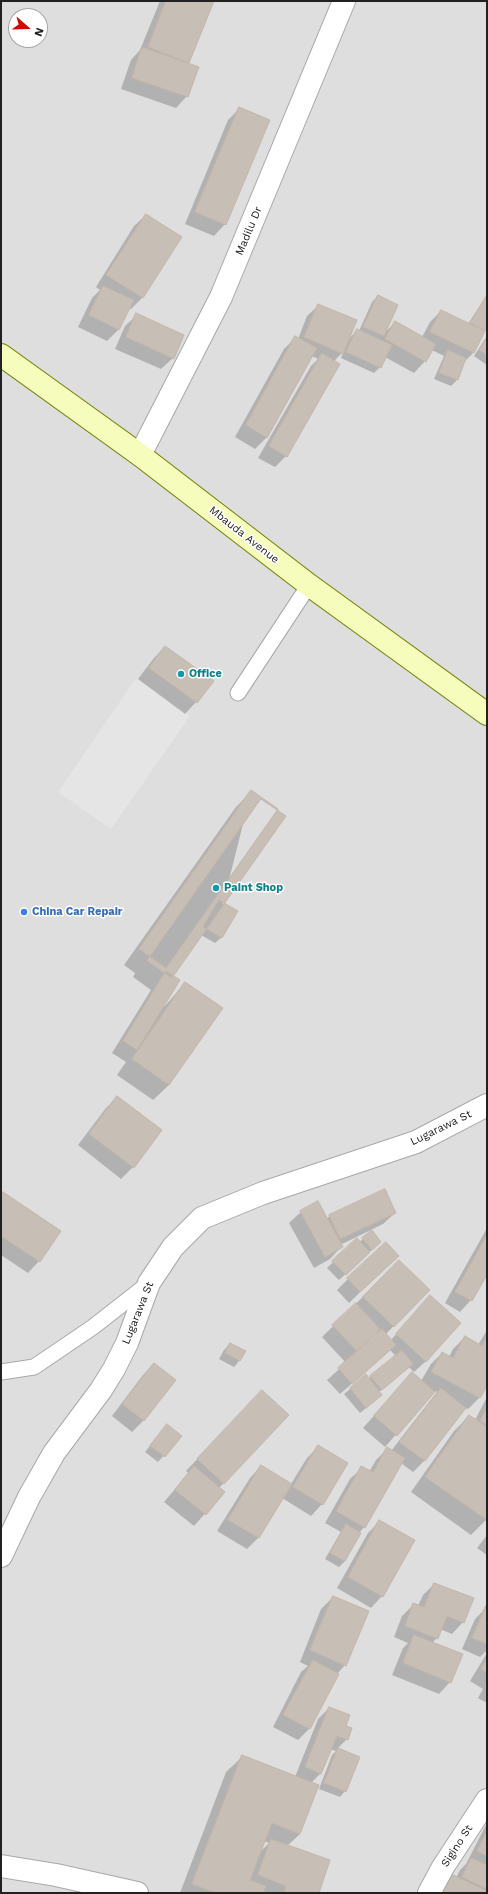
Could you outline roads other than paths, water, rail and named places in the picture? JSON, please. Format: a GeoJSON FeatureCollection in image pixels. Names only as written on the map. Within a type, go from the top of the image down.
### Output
{"type":"FeatureCollection","features":[{"type":"Feature","properties":{"kind":"street","name":"Madilu Dr"},"geometry":{"type":"LineString","coordinates":[[140,455],[221,297],[344,1]]}},
{"type":"Feature","properties":{"kind":"street","name":"Mbauda Avenue"},"geometry":{"type":"LineString","coordinates":[[1,355],[140,455],[309,585],[487,714]]}},
{"type":"Feature","properties":{"kind":"street","name":"Lugarawa St"},"geometry":{"type":"LineString","coordinates":[[1,1556],[29,1497],[54,1453],[102,1390],[114,1369],[127,1343],[149,1283],[173,1247],[202,1218],[263,1193],[416,1142],[487,1105]]}},
{"type":"Feature","properties":{"kind":"street","name":"Sigino St"},"geometry":{"type":"LineString","coordinates":[[429,1893],[443,1867],[487,1800]]}},
{"type":"Feature","properties":{"kind":"street"},"geometry":{"type":"LineString","coordinates":[[1,1866],[56,1875],[136,1893]]}},
{"type":"Feature","properties":{"kind":"lane"},"geometry":{"type":"LineString","coordinates":[[238,693],[309,585]]}},
{"type":"Feature","properties":{"kind":"lane"},"geometry":{"type":"LineString","coordinates":[[1,1372],[34,1366],[93,1327],[149,1283]]}},
{"type":"Feature","properties":{"kind":"place","name":"Office"},"geometry":{"type":"Point","coordinates":[181,674]}},
{"type":"Feature","properties":{"kind":"place","name":"Paint Shop"},"geometry":{"type":"Point","coordinates":[216,888]}},
{"type":"Feature","properties":{"kind":"place","name":"China Car Repair"},"geometry":{"type":"Point","coordinates":[24,912]}}]}
